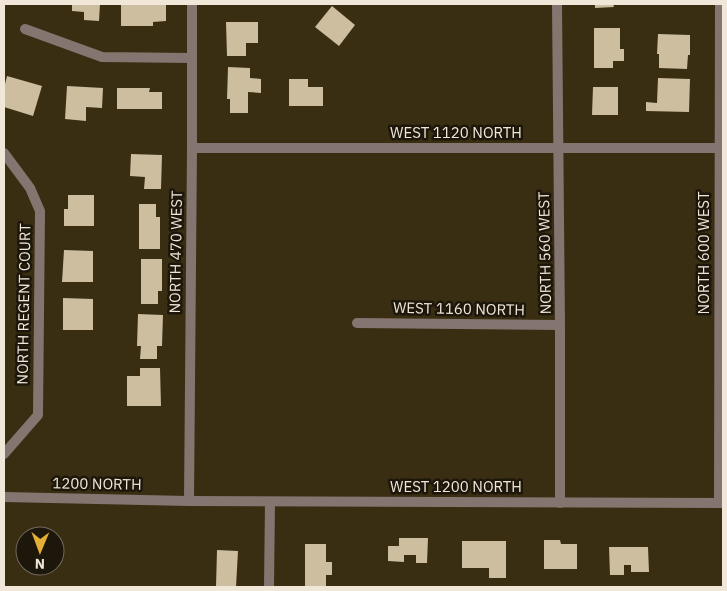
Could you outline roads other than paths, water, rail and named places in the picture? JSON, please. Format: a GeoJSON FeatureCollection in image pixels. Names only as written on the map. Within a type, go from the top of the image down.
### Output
{"type":"FeatureCollection","features":[{"type":"Feature","properties":{"kind":"street","name":"NORTH 470 WEST"},"geometry":{"type":"LineString","coordinates":[[189,501],[192,4]]}},
{"type":"Feature","properties":{"kind":"street","name":"NORTH 560 WEST"},"geometry":{"type":"LineString","coordinates":[[557,4],[560,502]]}},
{"type":"Feature","properties":{"kind":"street","name":"NORTH 600 WEST"},"geometry":{"type":"LineString","coordinates":[[720,4],[722,24],[719,148],[721,503]]}},
{"type":"Feature","properties":{"kind":"street"},"geometry":{"type":"LineString","coordinates":[[25,30],[102,57],[191,58]]}},
{"type":"Feature","properties":{"kind":"street","name":"WEST 1120 NORTH"},"geometry":{"type":"LineString","coordinates":[[192,148],[719,148]]}},
{"type":"Feature","properties":{"kind":"street","name":"NORTH REGENT COURT"},"geometry":{"type":"LineString","coordinates":[[4,153],[30,188],[40,211],[38,415],[4,454]]}},
{"type":"Feature","properties":{"kind":"street","name":"WEST 1160 NORTH"},"geometry":{"type":"LineString","coordinates":[[357,323],[560,325]]}},
{"type":"Feature","properties":{"kind":"street","name":"1200 NORTH"},"geometry":{"type":"LineString","coordinates":[[4,497],[189,501]]}},
{"type":"Feature","properties":{"kind":"street","name":"WEST 1200 NORTH"},"geometry":{"type":"LineString","coordinates":[[189,501],[721,503]]}},
{"type":"Feature","properties":{"kind":"street"},"geometry":{"type":"LineString","coordinates":[[269,587],[270,502]]}}]}
